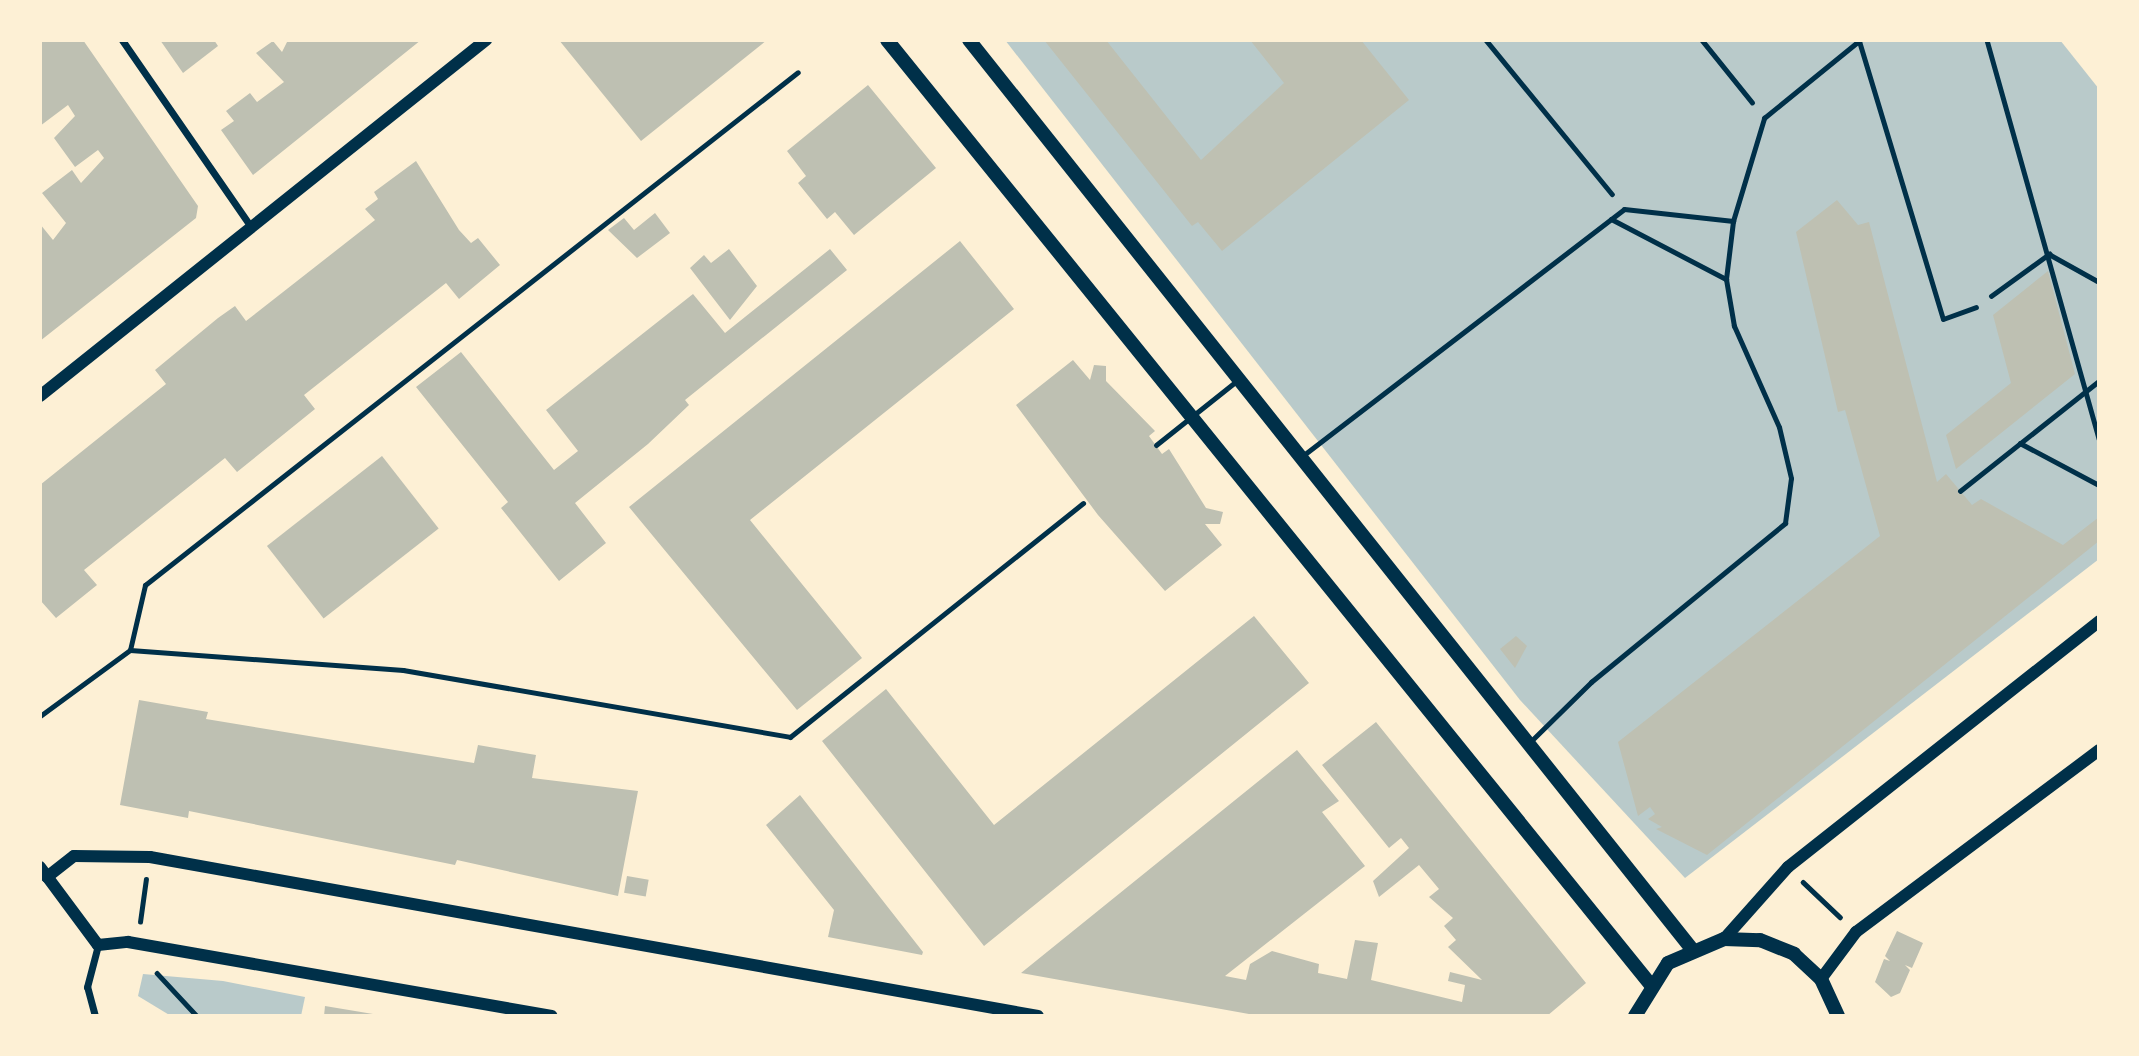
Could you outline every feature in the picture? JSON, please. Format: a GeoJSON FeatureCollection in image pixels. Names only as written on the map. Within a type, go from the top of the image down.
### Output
{"type":"FeatureCollection","features":[{"type":"Feature","properties":{"kind":"main road"},"geometry":{"type":"LineString","coordinates":[[887,40],[1650,984]]}},
{"type":"Feature","properties":{"kind":"main road"},"geometry":{"type":"LineString","coordinates":[[969,40],[1691,948]]}},
{"type":"Feature","properties":{"kind":"main road"},"geometry":{"type":"LineString","coordinates":[[1636,1016],[1650,984],[1691,948],[1724,939],[1772,945],[1794,954],[1821,979],[1839,1016]]}},
{"type":"Feature","properties":{"kind":"street"},"geometry":{"type":"LineString","coordinates":[[122,40],[251,227]]}},
{"type":"Feature","properties":{"kind":"street"},"geometry":{"type":"LineString","coordinates":[[40,396],[486,40]]}},
{"type":"Feature","properties":{"kind":"street"},"geometry":{"type":"LineString","coordinates":[[1724,939],[1788,867],[2099,621]]}},
{"type":"Feature","properties":{"kind":"street"},"geometry":{"type":"LineString","coordinates":[[1821,979],[1856,932],[2099,750]]}},
{"type":"Feature","properties":{"kind":"street"},"geometry":{"type":"LineString","coordinates":[[98,945],[44,872],[74,856],[150,857],[1038,1016]]}},
{"type":"Feature","properties":{"kind":"street"},"geometry":{"type":"LineString","coordinates":[[98,945],[132,943],[552,1016]]}},
{"type":"Feature","properties":{"kind":"street"},"geometry":{"type":"LineString","coordinates":[[95,1016],[87,987],[98,945]]}},
{"type":"Feature","properties":{"kind":"lane"},"geometry":{"type":"LineString","coordinates":[[1528,744],[1591,682],[1786,523],[1791,478],[1779,427],[1734,326],[1726,278],[1734,221],[1764,118],[1859,40],[1943,319],[1976,307]]}},
{"type":"Feature","properties":{"kind":"lane"},"geometry":{"type":"LineString","coordinates":[[130,650],[145,586],[798,72]]}},
{"type":"Feature","properties":{"kind":"lane"},"geometry":{"type":"LineString","coordinates":[[1301,457],[1624,209],[1734,221]]}},
{"type":"Feature","properties":{"kind":"lane"},"geometry":{"type":"LineString","coordinates":[[1611,219],[1726,278]]}},
{"type":"Feature","properties":{"kind":"lane"},"geometry":{"type":"LineString","coordinates":[[1156,445],[1239,379]]}},
{"type":"Feature","properties":{"kind":"lane"},"geometry":{"type":"LineString","coordinates":[[40,716],[130,650],[403,670],[790,737],[1083,503]]}},
{"type":"Feature","properties":{"kind":"path"},"geometry":{"type":"LineString","coordinates":[[1486,40],[1624,209]]}},
{"type":"Feature","properties":{"kind":"path"},"geometry":{"type":"LineString","coordinates":[[1702,40],[1764,118]]}},
{"type":"Feature","properties":{"kind":"path"},"geometry":{"type":"LineString","coordinates":[[1987,40],[2099,439]]}},
{"type":"Feature","properties":{"kind":"path"},"geometry":{"type":"LineString","coordinates":[[2049,254],[2099,282]]}},
{"type":"Feature","properties":{"kind":"path"},"geometry":{"type":"LineString","coordinates":[[1976,307],[2049,254]]}},
{"type":"Feature","properties":{"kind":"path"},"geometry":{"type":"LineString","coordinates":[[1960,491],[2099,381]]}},
{"type":"Feature","properties":{"kind":"path"},"geometry":{"type":"LineString","coordinates":[[2020,443],[2099,485]]}},
{"type":"Feature","properties":{"kind":"path"},"geometry":{"type":"LineString","coordinates":[[150,857],[132,943],[197,1016]]}},
{"type":"Feature","properties":{"kind":"path"},"geometry":{"type":"LineString","coordinates":[[1788,867],[1856,932]]}},
{"type":"Feature","properties":{"kind":"shaded area"},"geometry":{"type":"Polygon","coordinates":[[[1005,40],[2060,40],[2099,89],[2099,559],[1685,878],[1520,700],[1005,40]]]}},
{"type":"Feature","properties":{"kind":"shaded area"},"geometry":{"type":"Polygon","coordinates":[[[143,974],[223,981],[305,997],[301,1016],[171,1016],[138,996],[143,974]]]}},
{"type":"Feature","properties":{"kind":"building"},"geometry":{"type":"Polygon","coordinates":[[[40,40],[83,40],[198,206],[196,218],[40,341],[40,224],[53,240],[66,223],[42,193],[72,170],[81,183],[104,158],[98,150],[75,167],[54,138],[75,116],[68,105],[40,126],[40,40]]]}},
{"type":"Feature","properties":{"kind":"building"},"geometry":{"type":"Polygon","coordinates":[[[160,40],[214,40],[218,46],[183,73],[160,40]]]}},
{"type":"Feature","properties":{"kind":"building"},"geometry":{"type":"Polygon","coordinates":[[[288,40],[421,40],[253,175],[221,130],[234,121],[226,111],[250,93],[257,102],[284,82],[256,53],[273,41],[282,52],[288,40]]]}},
{"type":"Feature","properties":{"kind":"building"},"geometry":{"type":"Polygon","coordinates":[[[559,40],[767,40],[641,141],[559,40]]]}},
{"type":"Feature","properties":{"kind":"building"},"geometry":{"type":"Polygon","coordinates":[[[1044,40],[1106,40],[1201,160],[1284,83],[1250,40],[1361,40],[1409,100],[1222,251],[1198,222],[1192,226],[1044,40]]]}},
{"type":"Feature","properties":{"kind":"building"},"geometry":{"type":"Polygon","coordinates":[[[868,85],[936,168],[854,235],[835,212],[827,219],[798,183],[806,176],[787,151],[868,85]]]}},
{"type":"Feature","properties":{"kind":"building"},"geometry":{"type":"Polygon","coordinates":[[[416,161],[459,230],[471,243],[478,238],[500,265],[459,299],[446,283],[304,395],[315,409],[237,472],[225,458],[84,570],[97,585],[56,618],[40,600],[40,485],[166,384],[155,370],[218,318],[235,306],[246,321],[375,220],[365,209],[378,199],[374,192],[416,161]]]}},
{"type":"Feature","properties":{"kind":"building"},"geometry":{"type":"Polygon","coordinates":[[[1837,200],[1858,225],[1869,222],[1937,482],[1946,474],[1972,505],[1981,499],[2063,545],[2099,517],[2099,541],[1707,855],[1656,829],[1662,827],[1648,819],[1655,814],[1650,807],[1638,816],[1618,742],[1880,536],[1845,410],[1838,412],[1796,232],[1837,200]]]}},
{"type":"Feature","properties":{"kind":"building"},"geometry":{"type":"Polygon","coordinates":[[[655,213],[670,233],[637,258],[608,230],[624,218],[634,230],[655,213]]]}},
{"type":"Feature","properties":{"kind":"building"},"geometry":{"type":"Polygon","coordinates":[[[960,241],[1014,309],[750,520],[862,658],[797,710],[629,507],[960,241]]]}},
{"type":"Feature","properties":{"kind":"building"},"geometry":{"type":"Polygon","coordinates":[[[729,249],[757,286],[730,320],[690,268],[704,255],[711,263],[729,249]]]}},
{"type":"Feature","properties":{"kind":"building"},"geometry":{"type":"Polygon","coordinates":[[[830,249],[847,270],[685,400],[689,405],[648,444],[575,503],[606,543],[559,581],[501,508],[508,502],[416,387],[461,352],[554,470],[578,451],[546,410],[693,294],[725,333],[830,249]]]}},
{"type":"Feature","properties":{"kind":"building"},"geometry":{"type":"Polygon","coordinates":[[[2048,271],[2075,374],[1956,469],[1946,435],[2011,383],[1993,315],[2048,271]]]}},
{"type":"Feature","properties":{"kind":"building"},"geometry":{"type":"Polygon","coordinates":[[[1073,360],[1090,380],[1094,365],[1106,366],[1106,381],[1155,431],[1149,436],[1162,454],[1169,449],[1206,508],[1223,512],[1220,524],[1205,524],[1222,545],[1165,591],[1098,515],[1016,405],[1073,360]]]}},
{"type":"Feature","properties":{"kind":"building"},"geometry":{"type":"Polygon","coordinates":[[[382,456],[439,528],[324,618],[267,546],[382,456]]]}},
{"type":"Feature","properties":{"kind":"building"},"geometry":{"type":"Polygon","coordinates":[[[1254,616],[1309,683],[984,946],[822,741],[886,689],[994,825],[1254,616]]]}},
{"type":"Feature","properties":{"kind":"building"},"geometry":{"type":"Polygon","coordinates":[[[1516,636],[1527,646],[1515,668],[1500,649],[1516,636]]]}},
{"type":"Feature","properties":{"kind":"building"},"geometry":{"type":"Polygon","coordinates":[[[139,700],[208,712],[206,719],[474,763],[478,745],[536,755],[532,778],[638,791],[618,896],[457,860],[455,865],[189,811],[188,818],[120,805],[139,700]]]}},
{"type":"Feature","properties":{"kind":"building"},"geometry":{"type":"Polygon","coordinates":[[[1376,722],[1586,983],[1547,1016],[1260,1016],[1021,973],[1297,750],[1339,801],[1322,812],[1365,866],[1225,976],[1246,980],[1250,964],[1272,951],[1319,964],[1318,973],[1347,979],[1355,940],[1378,943],[1371,980],[1462,1002],[1465,985],[1448,981],[1450,972],[1482,980],[1448,947],[1456,940],[1444,926],[1453,918],[1429,897],[1439,889],[1419,865],[1379,897],[1373,881],[1409,848],[1401,838],[1389,848],[1322,765],[1376,722]]]}},
{"type":"Feature","properties":{"kind":"building"},"geometry":{"type":"Polygon","coordinates":[[[800,795],[923,952],[922,955],[828,937],[834,910],[766,825],[800,795]]]}},
{"type":"Feature","properties":{"kind":"building"},"geometry":{"type":"Polygon","coordinates":[[[627,876],[649,880],[646,897],[624,893],[627,876]]]}},
{"type":"Feature","properties":{"kind":"building"},"geometry":{"type":"Polygon","coordinates":[[[1897,931],[1923,943],[1912,968],[1905,965],[1910,970],[1900,993],[1891,997],[1875,982],[1884,959],[1890,961],[1885,956],[1897,931]]]}},
{"type":"Feature","properties":{"kind":"building"},"geometry":{"type":"Polygon","coordinates":[[[325,1006],[373,1014],[373,1016],[324,1016],[325,1006]]]}}]}
